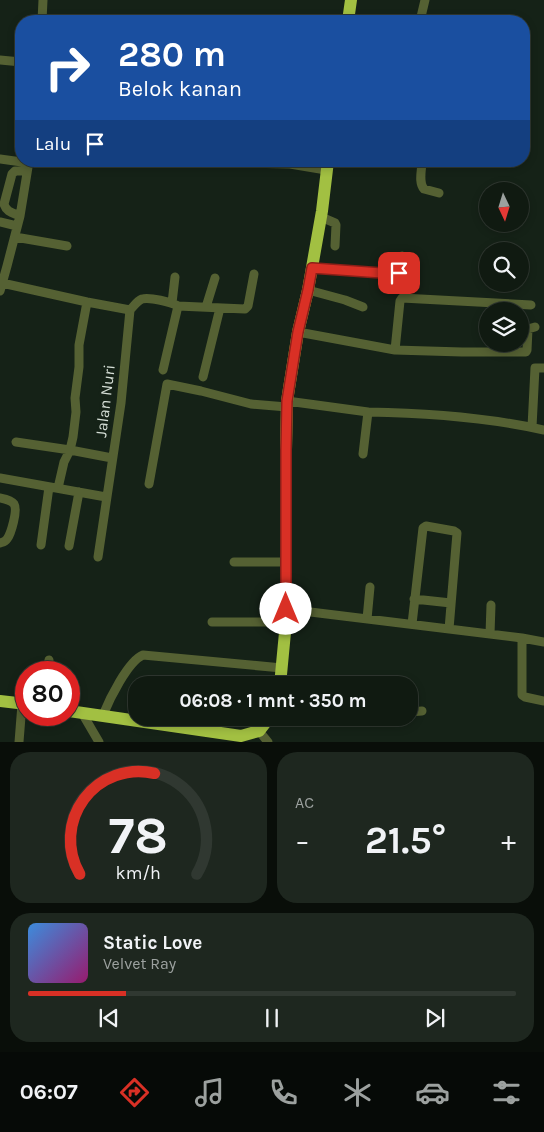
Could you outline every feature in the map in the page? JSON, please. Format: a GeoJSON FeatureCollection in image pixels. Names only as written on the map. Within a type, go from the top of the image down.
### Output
{"type":"FeatureCollection","features":[{"type":"Feature","properties":{"kind":"highway"},"geometry":{"type":"LineString","coordinates":[[349,15],[351,0]]}},
{"type":"Feature","properties":{"kind":"highway"},"geometry":{"type":"LineString","coordinates":[[282,676],[286,622],[287,404],[298,332],[321,218],[327,167]]}},
{"type":"Feature","properties":{"kind":"highway"},"geometry":{"type":"LineString","coordinates":[[0,701],[15,703]]}},
{"type":"Feature","properties":{"kind":"highway"},"geometry":{"type":"LineString","coordinates":[[82,713],[241,739],[259,731],[263,726]]}},
{"type":"Feature","properties":{"kind":"street"},"geometry":{"type":"LineString","coordinates":[[42,15],[43,0]]}},
{"type":"Feature","properties":{"kind":"street"},"geometry":{"type":"LineString","coordinates":[[421,15],[425,0]]}},
{"type":"Feature","properties":{"kind":"street"},"geometry":{"type":"LineString","coordinates":[[0,60],[15,61]]}},
{"type":"Feature","properties":{"kind":"street"},"geometry":{"type":"LineString","coordinates":[[0,159],[15,162]]}},
{"type":"Feature","properties":{"kind":"street"},"geometry":{"type":"LineString","coordinates":[[20,216],[6,209],[4,204],[12,174],[24,167]]}},
{"type":"Feature","properties":{"kind":"street"},"geometry":{"type":"LineString","coordinates":[[28,167],[20,216],[1,287],[130,310],[142,299],[175,304],[245,309],[248,306],[254,274]]}},
{"type":"Feature","properties":{"kind":"street"},"geometry":{"type":"LineString","coordinates":[[421,167],[420,182],[422,188],[439,193]]}},
{"type":"Feature","properties":{"kind":"street"},"geometry":{"type":"LineString","coordinates":[[321,218],[336,225],[334,246]]}},
{"type":"Feature","properties":{"kind":"street"},"geometry":{"type":"LineString","coordinates":[[0,222],[17,226]]}},
{"type":"Feature","properties":{"kind":"street"},"geometry":{"type":"LineString","coordinates":[[15,237],[66,246]]}},
{"type":"Feature","properties":{"kind":"street"},"geometry":{"type":"LineString","coordinates":[[312,268],[396,274],[399,273],[402,256]]}},
{"type":"Feature","properties":{"kind":"street"},"geometry":{"type":"LineString","coordinates":[[163,370],[175,304],[175,277]]}},
{"type":"Feature","properties":{"kind":"street"},"geometry":{"type":"LineString","coordinates":[[206,307],[215,278]]}},
{"type":"Feature","properties":{"kind":"street"},"geometry":{"type":"LineString","coordinates":[[308,290],[363,307]]}},
{"type":"Feature","properties":{"kind":"street"},"geometry":{"type":"LineString","coordinates":[[395,350],[402,298],[531,305]]}},
{"type":"Feature","properties":{"kind":"street"},"geometry":{"type":"LineString","coordinates":[[58,488],[64,462],[70,450],[73,437],[79,345],[86,302]]}},
{"type":"Feature","properties":{"kind":"street"},"geometry":{"type":"LineString","coordinates":[[203,377],[220,308]]}},
{"type":"Feature","properties":{"kind":"street","name":"Jalan Nuri"},"geometry":{"type":"LineString","coordinates":[[98,557],[120,403],[130,310]]}},
{"type":"Feature","properties":{"kind":"street"},"geometry":{"type":"LineString","coordinates":[[298,332],[395,350],[526,352],[528,350],[528,329],[535,327]]}},
{"type":"Feature","properties":{"kind":"street"},"geometry":{"type":"LineString","coordinates":[[532,427],[534,368],[544,368]]}},
{"type":"Feature","properties":{"kind":"street"},"geometry":{"type":"LineString","coordinates":[[149,484],[167,384],[252,404],[287,404],[368,412],[419,413],[489,420],[544,430]]}},
{"type":"Feature","properties":{"kind":"street"},"geometry":{"type":"LineString","coordinates":[[363,454],[368,412]]}},
{"type":"Feature","properties":{"kind":"street"},"geometry":{"type":"LineString","coordinates":[[16,442],[112,458]]}},
{"type":"Feature","properties":{"kind":"street"},"geometry":{"type":"LineString","coordinates":[[0,478],[106,496]]}},
{"type":"Feature","properties":{"kind":"street"},"geometry":{"type":"LineString","coordinates":[[41,545],[49,487]]}},
{"type":"Feature","properties":{"kind":"street"},"geometry":{"type":"LineString","coordinates":[[69,546],[79,492]]}},
{"type":"Feature","properties":{"kind":"street"},"geometry":{"type":"LineString","coordinates":[[0,498],[11,501],[17,510],[6,541],[0,543]]}},
{"type":"Feature","properties":{"kind":"street"},"geometry":{"type":"LineString","coordinates":[[412,624],[423,528],[426,526],[457,532],[450,629]]}},
{"type":"Feature","properties":{"kind":"street"},"geometry":{"type":"LineString","coordinates":[[234,562],[286,562]]}},
{"type":"Feature","properties":{"kind":"street"},"geometry":{"type":"LineString","coordinates":[[367,619],[370,587]]}},
{"type":"Feature","properties":{"kind":"street"},"geometry":{"type":"LineString","coordinates":[[414,599],[451,603]]}},
{"type":"Feature","properties":{"kind":"street"},"geometry":{"type":"LineString","coordinates":[[490,634],[491,605]]}},
{"type":"Feature","properties":{"kind":"street"},"geometry":{"type":"LineString","coordinates":[[286,609],[544,642]]}},
{"type":"Feature","properties":{"kind":"street"},"geometry":{"type":"LineString","coordinates":[[212,622],[286,622]]}},
{"type":"Feature","properties":{"kind":"street"},"geometry":{"type":"LineString","coordinates":[[522,638],[522,695],[525,698],[544,700]]}},
{"type":"Feature","properties":{"kind":"street"},"geometry":{"type":"LineString","coordinates":[[103,715],[116,688],[136,659],[144,655],[282,668]]}},
{"type":"Feature","properties":{"kind":"street"},"geometry":{"type":"LineString","coordinates":[[418,711],[422,711]]}},
{"type":"Feature","properties":{"kind":"street"},"geometry":{"type":"LineString","coordinates":[[82,713],[99,742]]}},
{"type":"Feature","properties":{"kind":"street"},"geometry":{"type":"LineString","coordinates":[[19,742],[21,726]]}},
{"type":"Feature","properties":{"kind":"street"},"geometry":{"type":"LineString","coordinates":[[259,731],[268,742]]}},
{"type":"Feature","properties":{"kind":"route"},"geometry":{"type":"LineString","coordinates":[[286,609],[287,401],[298,332],[312,268],[399,273]]}}]}
